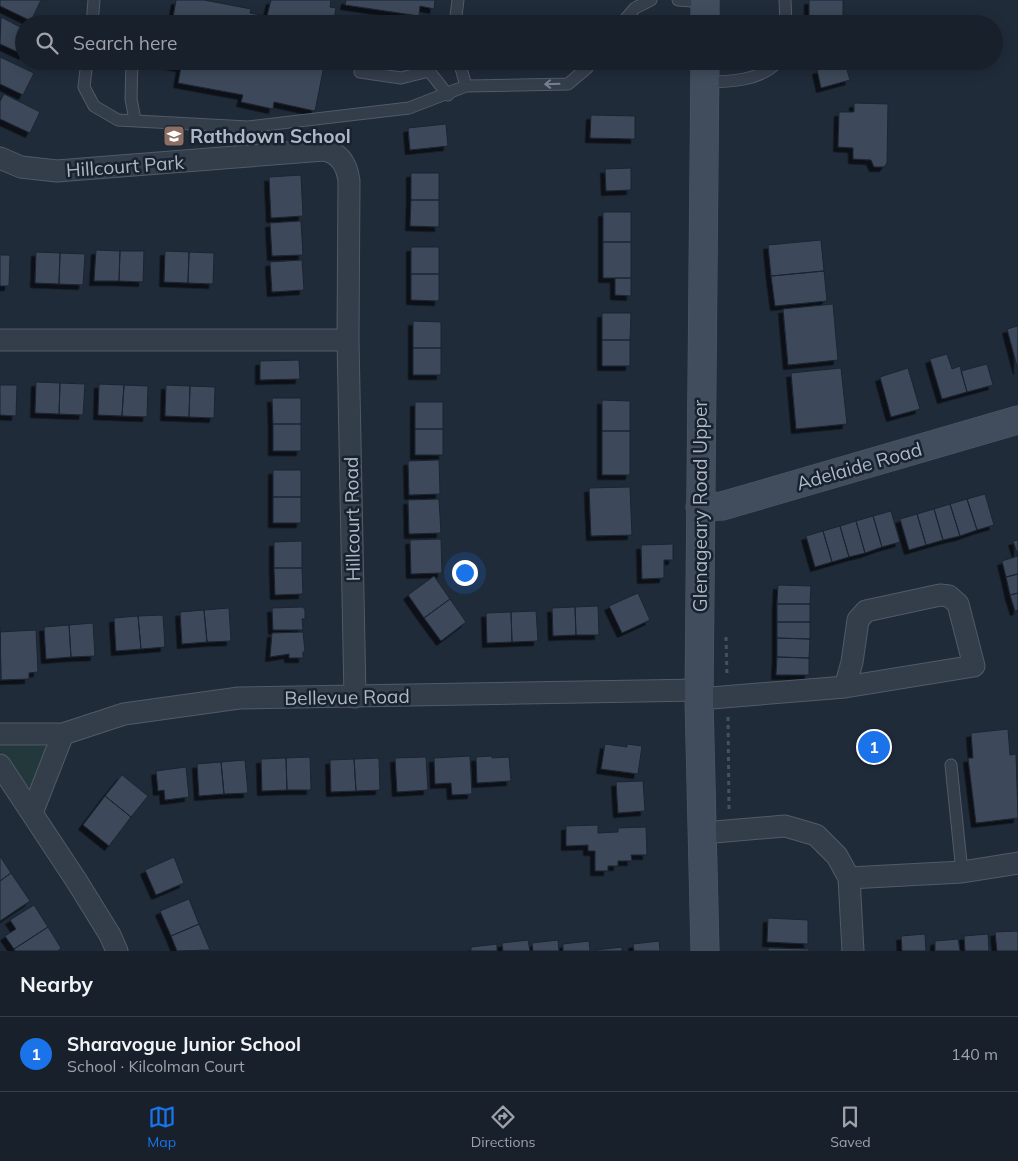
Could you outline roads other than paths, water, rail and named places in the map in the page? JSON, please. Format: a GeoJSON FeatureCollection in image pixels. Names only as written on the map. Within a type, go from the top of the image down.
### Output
{"type":"FeatureCollection","features":[{"type":"Feature","properties":{"kind":"main road","name":"Glenageary Road Upper"},"geometry":{"type":"LineString","coordinates":[[705,71],[699,695],[704,833],[705,951]]}},
{"type":"Feature","properties":{"kind":"main road","name":"Adelaide Road"},"geometry":{"type":"LineString","coordinates":[[700,507],[722,506],[1018,420]]}},
{"type":"Feature","properties":{"kind":"street","name":"Hillcourt Park"},"geometry":{"type":"LineString","coordinates":[[0,158],[21,167],[57,171],[324,150],[340,158]]}},
{"type":"Feature","properties":{"kind":"street","name":"Hillcourt Road"},"geometry":{"type":"LineString","coordinates":[[340,158],[348,172],[349,181],[348,340],[355,697]]}},
{"type":"Feature","properties":{"kind":"street"},"geometry":{"type":"LineString","coordinates":[[0,340],[348,340]]}},
{"type":"Feature","properties":{"kind":"street","name":"Bellevue Road"},"geometry":{"type":"LineString","coordinates":[[0,734],[63,734],[124,714],[239,698],[699,695],[845,687],[974,666],[958,604],[949,596],[940,595],[866,611],[858,620],[852,662],[845,687]]}},
{"type":"Feature","properties":{"kind":"street"},"geometry":{"type":"LineString","coordinates":[[32,812],[63,734]]}},
{"type":"Feature","properties":{"kind":"street"},"geometry":{"type":"LineString","coordinates":[[0,764],[110,935],[117,951]]}},
{"type":"Feature","properties":{"kind":"street"},"geometry":{"type":"LineString","coordinates":[[704,833],[785,826],[816,834],[837,856],[849,878],[853,951]]}},
{"type":"Feature","properties":{"kind":"street"},"geometry":{"type":"LineString","coordinates":[[849,878],[962,872],[1018,863]]}},
{"type":"Feature","properties":{"kind":"lane"},"geometry":{"type":"LineString","coordinates":[[93,15],[94,0]]}},
{"type":"Feature","properties":{"kind":"lane"},"geometry":{"type":"LineString","coordinates":[[455,15],[458,0]]}},
{"type":"Feature","properties":{"kind":"lane"},"geometry":{"type":"LineString","coordinates":[[629,15],[635,8],[651,0]]}},
{"type":"Feature","properties":{"kind":"lane"},"geometry":{"type":"LineString","coordinates":[[678,0],[705,9]]}},
{"type":"Feature","properties":{"kind":"lane"},"geometry":{"type":"LineString","coordinates":[[785,0],[786,15]]}},
{"type":"Feature","properties":{"kind":"lane"},"geometry":{"type":"LineString","coordinates":[[86,70],[84,86],[94,106],[118,120],[248,127],[409,108],[448,95],[466,86],[568,84],[585,70]]}},
{"type":"Feature","properties":{"kind":"lane"},"geometry":{"type":"LineString","coordinates":[[132,70],[131,99],[134,120]]}},
{"type":"Feature","properties":{"kind":"lane"},"geometry":{"type":"LineString","coordinates":[[360,72],[401,78],[419,70]]}},
{"type":"Feature","properties":{"kind":"lane"},"geometry":{"type":"LineString","coordinates":[[431,70],[448,95]]}},
{"type":"Feature","properties":{"kind":"lane"},"geometry":{"type":"LineString","coordinates":[[462,70],[466,86]]}},
{"type":"Feature","properties":{"kind":"lane"},"geometry":{"type":"LineString","coordinates":[[705,71],[729,82],[752,77],[767,70]]}},
{"type":"Feature","properties":{"kind":"lane"},"geometry":{"type":"LineString","coordinates":[[951,765],[962,872]]}},
{"type":"Feature","properties":{"kind":"place","name":"Rathdown School"},"geometry":{"type":"Point","coordinates":[174,136]}},
{"type":"Feature","properties":{"kind":"place","name":"Sharavogue Junior School"},"geometry":{"type":"Point","coordinates":[874,747]}}]}
